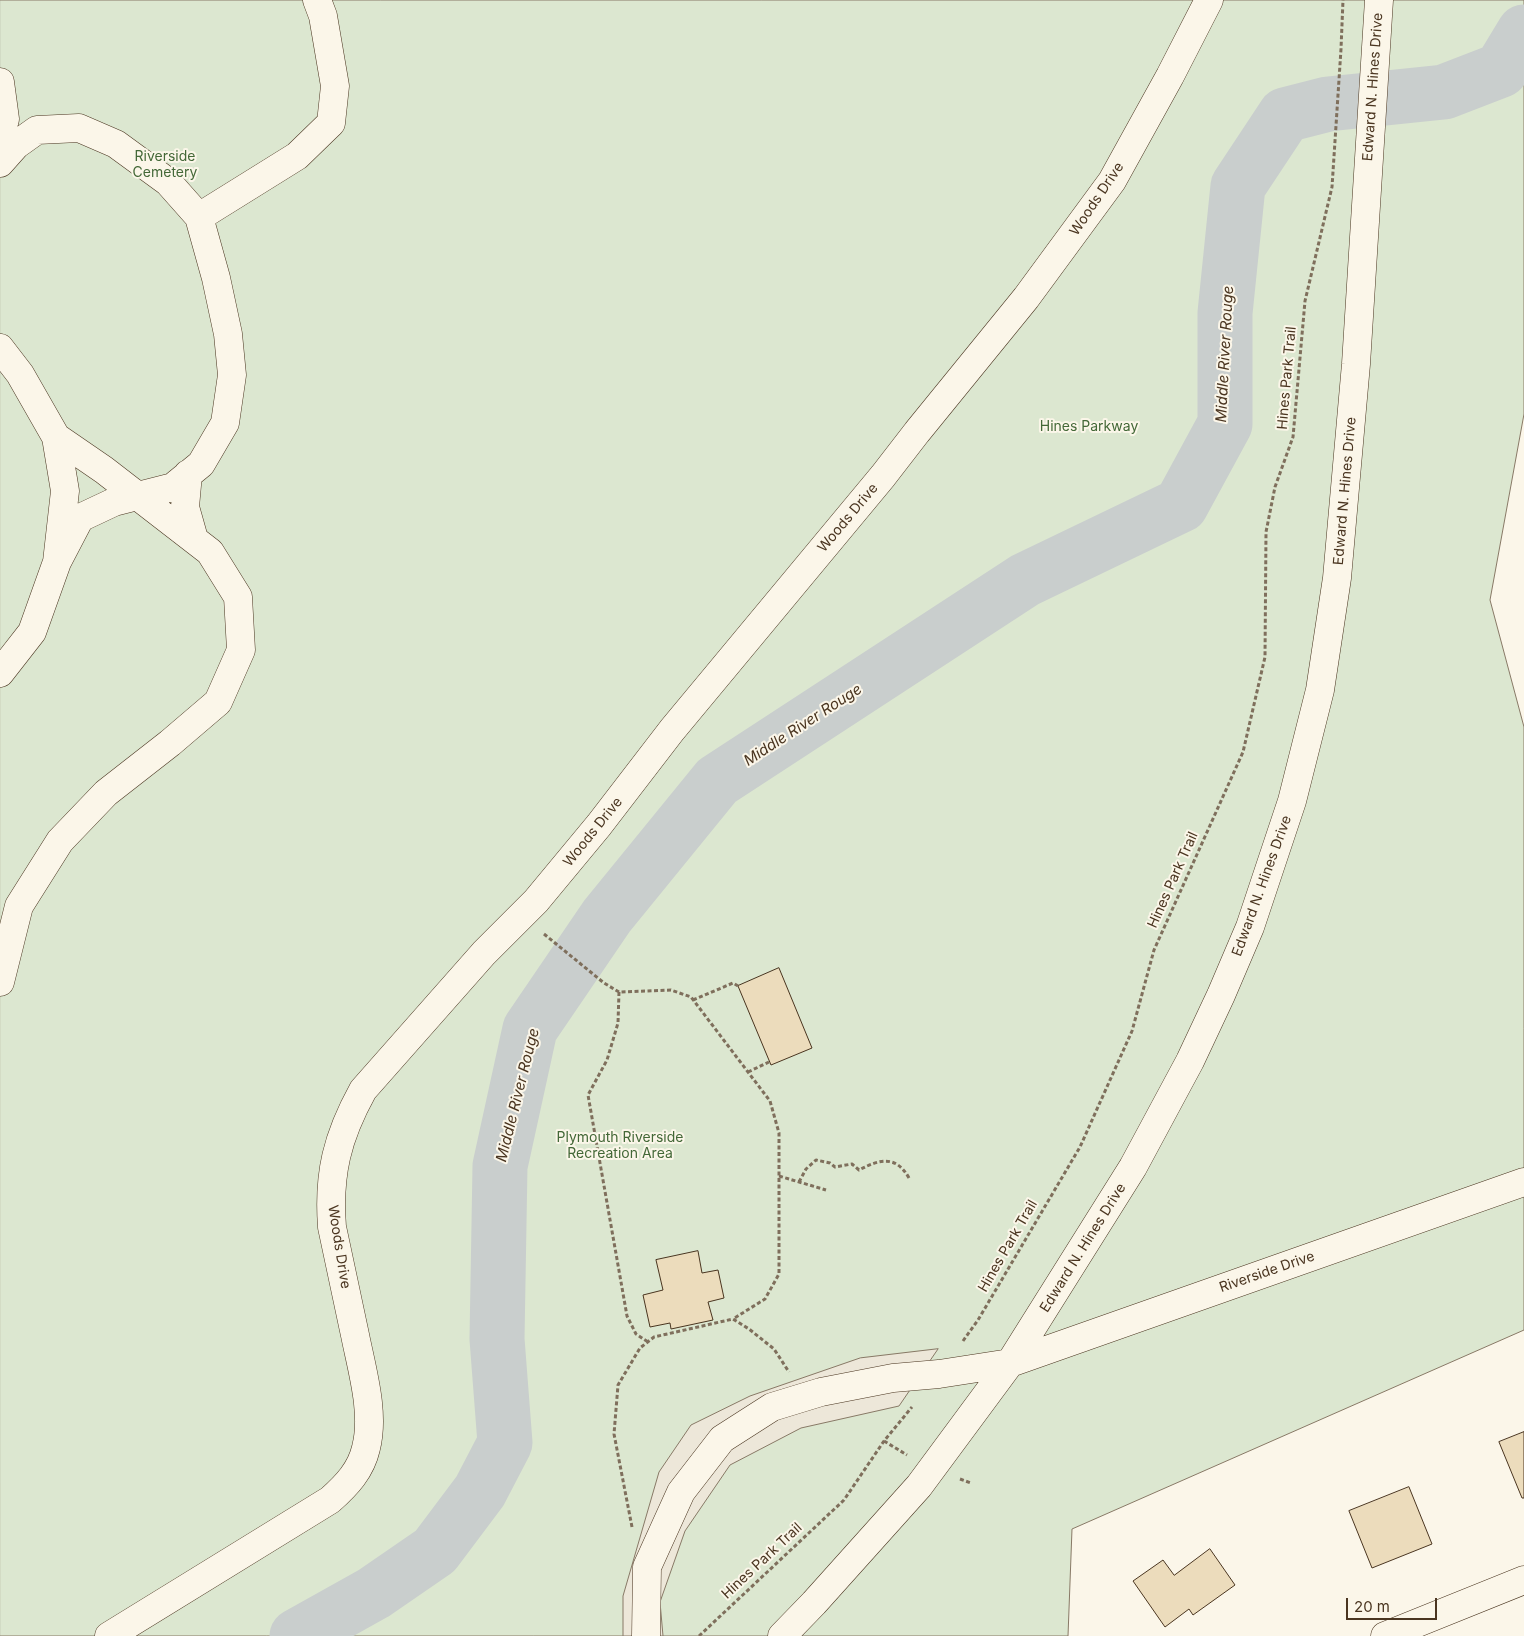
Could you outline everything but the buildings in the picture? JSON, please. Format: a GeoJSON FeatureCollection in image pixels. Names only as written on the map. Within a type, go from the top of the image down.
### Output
{"type":"FeatureCollection","features":[{"type":"Feature","properties":{"kind":"street"},"geometry":{"type":"LineString","coordinates":[[199,217],[297,156],[331,123],[334,86],[323,16],[317,0]]}},
{"type":"Feature","properties":{"kind":"street","name":"Woods Drive"},"geometry":{"type":"LineString","coordinates":[[108,1636],[330,1500],[347,1485],[357,1471],[366,1450],[369,1433],[366,1388],[332,1227],[330,1201],[332,1175],[340,1140],[349,1115],[363,1090],[484,953],[536,901],[600,826],[672,730],[877,484],[1026,298],[1112,181],[1209,0]]}},
{"type":"Feature","properties":{"kind":"street","name":"Edward N. Hines Drive"},"geometry":{"type":"LineString","coordinates":[[782,1636],[814,1604],[919,1486],[1010,1363],[1133,1167],[1190,1061],[1250,926],[1292,801],[1320,690],[1337,578],[1356,364],[1379,0]]}},
{"type":"Feature","properties":{"kind":"street"},"geometry":{"type":"LineString","coordinates":[[0,82],[5,119],[0,137]]}},
{"type":"Feature","properties":{"kind":"street"},"geometry":{"type":"LineString","coordinates":[[0,163],[16,145],[37,130],[79,128],[116,144],[168,182],[199,217],[228,334],[232,375],[225,423],[200,464],[172,487],[114,502],[80,518],[57,562],[32,632],[0,673]]}},
{"type":"Feature","properties":{"kind":"street"},"geometry":{"type":"LineString","coordinates":[[0,348],[20,374],[56,437],[65,491],[57,562]]}},
{"type":"Feature","properties":{"kind":"street"},"geometry":{"type":"LineString","coordinates":[[0,982],[19,906],[60,841],[106,793],[170,743],[218,702],[241,650],[238,597],[210,552],[104,470],[56,437]]}},
{"type":"Feature","properties":{"kind":"street"},"geometry":{"type":"LineString","coordinates":[[188,474],[185,507],[194,539]]}},
{"type":"Feature","properties":{"kind":"street","name":"Riverside Drive"},"geometry":{"type":"LineString","coordinates":[[647,1567],[680,1492],[722,1439],[772,1407],[821,1392],[893,1378],[938,1374],[1010,1363],[1524,1182]]}},
{"type":"Feature","properties":{"kind":"street"},"geometry":{"type":"LineString","coordinates":[[646,1636],[647,1567]]}},
{"type":"Feature","properties":{"kind":"street"},"geometry":{"type":"LineString","coordinates":[[1385,1636],[1524,1580]]}},
{"type":"Feature","properties":{"kind":"path","name":"Hines Park Trail"},"geometry":{"type":"LineString","coordinates":[[699,1636],[844,1500],[884,1440],[938,1374],[978,1320],[1080,1147],[1132,1031],[1154,950],[1243,752],[1264,657],[1266,532],[1275,487],[1293,437],[1305,301],[1332,187],[1343,0]]}},
{"type":"Feature","properties":{"kind":"path"},"geometry":{"type":"LineString","coordinates":[[539,930],[604,983],[620,992],[671,990],[691,997],[770,1101],[780,1133],[779,1274],[765,1299],[733,1319],[654,1336],[640,1348],[618,1384],[614,1434],[632,1526],[647,1567]]}},
{"type":"Feature","properties":{"kind":"path"},"geometry":{"type":"LineString","coordinates":[[693,1000],[732,982],[738,986]]}},
{"type":"Feature","properties":{"kind":"path"},"geometry":{"type":"LineString","coordinates":[[620,992],[618,1023],[607,1060],[588,1095],[627,1316],[636,1334],[648,1342]]}},
{"type":"Feature","properties":{"kind":"path"},"geometry":{"type":"LineString","coordinates":[[748,1072],[769,1062]]}},
{"type":"Feature","properties":{"kind":"path"},"geometry":{"type":"LineString","coordinates":[[799,1182],[806,1169],[816,1160],[830,1163],[835,1167],[852,1164],[859,1170],[884,1160],[896,1163],[904,1169],[909,1178]]}},
{"type":"Feature","properties":{"kind":"path"},"geometry":{"type":"LineString","coordinates":[[779,1176],[826,1190]]}},
{"type":"Feature","properties":{"kind":"path"},"geometry":{"type":"LineString","coordinates":[[733,1319],[774,1349],[790,1374],[799,1398]]}},
{"type":"Feature","properties":{"kind":"path"},"geometry":{"type":"LineString","coordinates":[[884,1440],[908,1455]]}},
{"type":"Feature","properties":{"kind":"path"},"geometry":{"type":"LineString","coordinates":[[957,1478],[972,1483]]}},
{"type":"Feature","properties":{"kind":"green space"},"geometry":{"type":"Polygon","coordinates":[[[0,0],[1524,0],[1524,414],[1490,600],[1524,727],[1524,1330],[1072,1529],[1068,1636],[0,1636],[0,0]]]}},
{"type":"Feature","properties":{"kind":"shaded area"},"geometry":{"type":"Polygon","coordinates":[[[938,1349],[899,1406],[801,1428],[730,1465],[685,1531],[660,1602],[663,1636],[623,1636],[623,1596],[659,1472],[691,1425],[750,1396],[860,1358],[938,1349]]]}},
{"type":"Feature","properties":{"kind":"waterway","name":"Middle River Rouge"},"geometry":{"type":"LineString","coordinates":[[297,1636],[374,1593],[435,1551],[480,1491],[505,1443],[497,1339],[500,1166],[530,1029],[607,916],[717,781],[1025,580],[1181,505],[1225,424],[1225,313],[1238,186],[1285,115],[1328,104],[1444,92],[1501,70],[1524,32]]}},
{"type":"Feature","properties":{"kind":"park label","name":"Riverside Cemetery"},"geometry":{"type":"Point","coordinates":[165,166]}},
{"type":"Feature","properties":{"kind":"park label","name":"Hines Parkway"},"geometry":{"type":"Point","coordinates":[1089,427]}},
{"type":"Feature","properties":{"kind":"park label","name":"Plymouth Riverside Recreation Area"},"geometry":{"type":"Point","coordinates":[620,1146]}}]}
